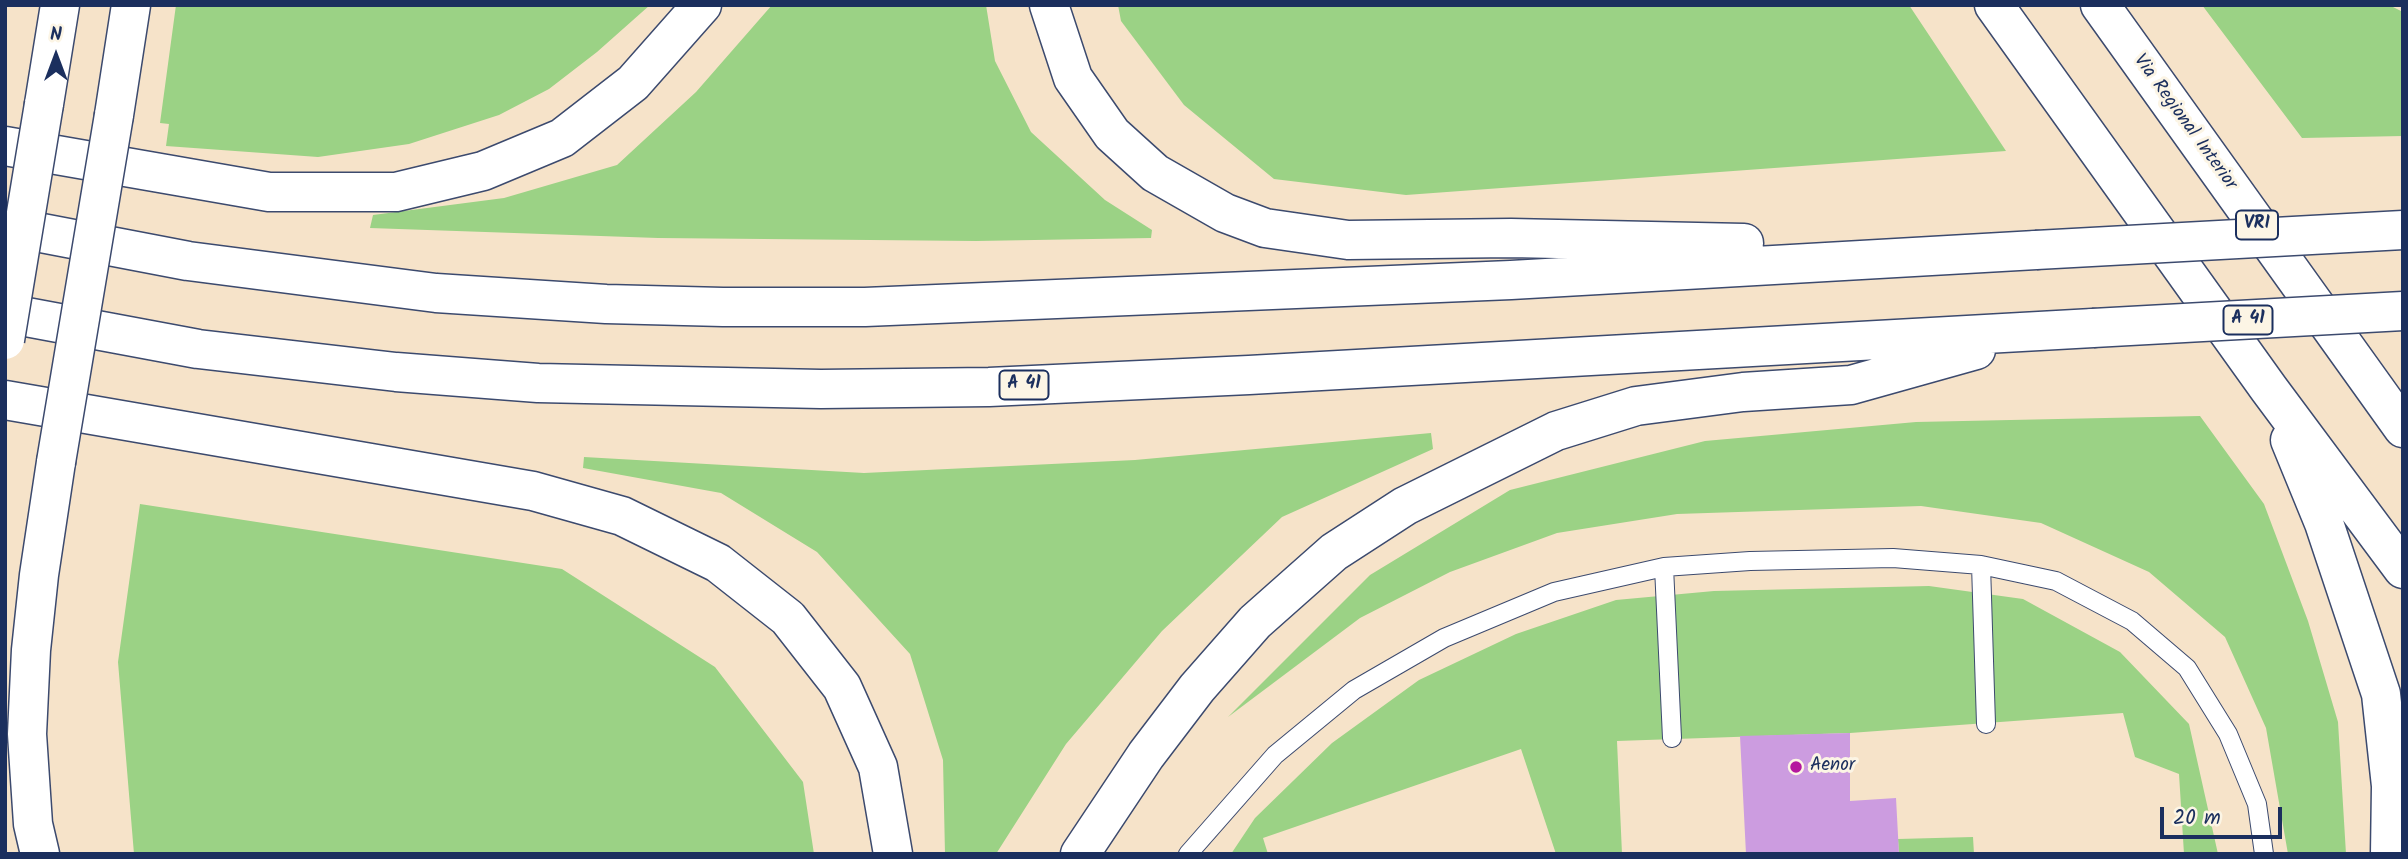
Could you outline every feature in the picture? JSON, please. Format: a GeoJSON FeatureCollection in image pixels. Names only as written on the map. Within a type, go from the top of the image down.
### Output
{"type":"FeatureCollection","features":[{"type":"Feature","properties":{"kind":"highway"},"geometry":{"type":"LineString","coordinates":[[5,340],[60,5]]}},
{"type":"Feature","properties":{"kind":"highway"},"geometry":{"type":"LineString","coordinates":[[40,854],[33,824],[27,734],[31,650],[56,462],[131,5]]}},
{"type":"Feature","properties":{"kind":"highway"},"geometry":{"type":"LineString","coordinates":[[5,146],[269,192],[396,192],[483,171],[562,138],[633,83],[702,5]]}},
{"type":"Feature","properties":{"kind":"highway"},"geometry":{"type":"LineString","coordinates":[[1049,5],[1073,78],[1112,134],[1155,173],[1225,213],[1265,228],[1348,240],[1511,238],[2036,250]]}},
{"type":"Feature","properties":{"kind":"highway"},"geometry":{"type":"LineString","coordinates":[[1994,5],[2269,389],[2403,569]]}},
{"type":"Feature","properties":{"kind":"highway","name":"Via Regional Interior"},"geometry":{"type":"LineString","coordinates":[[2103,11],[2403,428]]}},
{"type":"Feature","properties":{"kind":"highway"},"geometry":{"type":"LineString","coordinates":[[5,226],[188,261],[411,290],[592,303],[723,307],[864,307],[1456,282],[2403,230]]}},
{"type":"Feature","properties":{"kind":"highway","name":"A 41"},"geometry":{"type":"LineString","coordinates":[[5,313],[198,349],[396,372],[538,383],[794,389],[989,387],[1236,376],[2403,311]]}},
{"type":"Feature","properties":{"kind":"highway"},"geometry":{"type":"LineString","coordinates":[[1088,844],[1146,755],[1197,688],[1255,622],[1334,552],[1405,506],[1556,431],[1636,405],[1743,392],[1852,384],[2046,330]]}},
{"type":"Feature","properties":{"kind":"highway"},"geometry":{"type":"LineString","coordinates":[[2269,389],[2324,523],[2381,694],[2391,786],[2390,854]]}},
{"type":"Feature","properties":{"kind":"highway"},"geometry":{"type":"LineString","coordinates":[[5,400],[533,491],[622,516],[718,563],[788,618],[842,687],[878,768],[893,854]]}},
{"type":"Feature","properties":{"kind":"lane"},"geometry":{"type":"LineString","coordinates":[[1188,854],[1275,755],[1354,690],[1444,638],[1554,592],[1664,567],[1750,561],[1893,558],[1981,565],[2056,581],[2132,621],[2187,668],[2228,734],[2257,804],[2264,854]]}},
{"type":"Feature","properties":{"kind":"lane"},"geometry":{"type":"LineString","coordinates":[[1981,565],[1986,724]]}},
{"type":"Feature","properties":{"kind":"lane"},"geometry":{"type":"LineString","coordinates":[[1664,567],[1672,738]]}},
{"type":"Feature","properties":{"kind":"green space"},"geometry":{"type":"Polygon","coordinates":[[[176,5],[650,5],[597,52],[549,89],[499,115],[409,144],[318,157],[166,146],[169,124],[160,123],[176,5]]]}},
{"type":"Feature","properties":{"kind":"green space"},"geometry":{"type":"Polygon","coordinates":[[[772,5],[986,5],[995,61],[1031,132],[1105,200],[1152,230],[1151,238],[976,241],[658,238],[370,228],[373,215],[504,198],[617,165],[696,92],[772,5]]]}},
{"type":"Feature","properties":{"kind":"green space"},"geometry":{"type":"Polygon","coordinates":[[[1118,5],[1909,5],[2006,151],[1406,195],[1274,179],[1184,105],[1121,21],[1118,5]]]}},
{"type":"Feature","properties":{"kind":"green space"},"geometry":{"type":"Polygon","coordinates":[[[2202,5],[2389,5],[2403,12],[2403,136],[2302,138],[2202,5]]]}},
{"type":"Feature","properties":{"kind":"green space"},"geometry":{"type":"Polygon","coordinates":[[[2200,416],[2264,504],[2308,621],[2338,722],[2346,854],[2288,854],[2266,728],[2225,637],[2149,572],[2041,523],[1921,506],[1677,514],[1557,533],[1450,572],[1360,618],[1228,717],[1370,575],[1510,490],[1705,441],[1916,422],[2200,416]]]}},
{"type":"Feature","properties":{"kind":"green space"},"geometry":{"type":"Polygon","coordinates":[[[1431,433],[1433,449],[1282,517],[1162,631],[1066,744],[996,854],[945,854],[943,760],[910,654],[817,552],[721,493],[583,468],[584,457],[864,473],[1135,460],[1431,433]]]}},
{"type":"Feature","properties":{"kind":"green space"},"geometry":{"type":"Polygon","coordinates":[[[140,504],[562,569],[715,667],[803,782],[814,854],[134,854],[118,662],[140,504]]]}},
{"type":"Feature","properties":{"kind":"green space"},"geometry":{"type":"Polygon","coordinates":[[[1929,586],[2023,599],[2120,652],[2189,724],[2218,854],[2184,854],[2179,774],[2135,757],[2123,713],[1850,733],[1617,741],[1622,854],[1556,854],[1521,749],[1263,838],[1268,854],[1231,854],[1255,818],[1332,743],[1419,680],[1516,634],[1616,600],[1714,591],[1929,586]]]}},
{"type":"Feature","properties":{"kind":"green space"},"geometry":{"type":"Polygon","coordinates":[[[1973,837],[1974,854],[1899,854],[1898,839],[1973,837]]]}},
{"type":"Feature","properties":{"kind":"building","name":"Aenor"},"geometry":{"type":"Polygon","coordinates":[[[1850,733],[1850,801],[1896,798],[1899,854],[1746,854],[1740,736],[1850,733]]]}},
{"type":"Feature","properties":{"kind":"place","name":"Aenor"},"geometry":{"type":"Point","coordinates":[1796,767]}}]}
